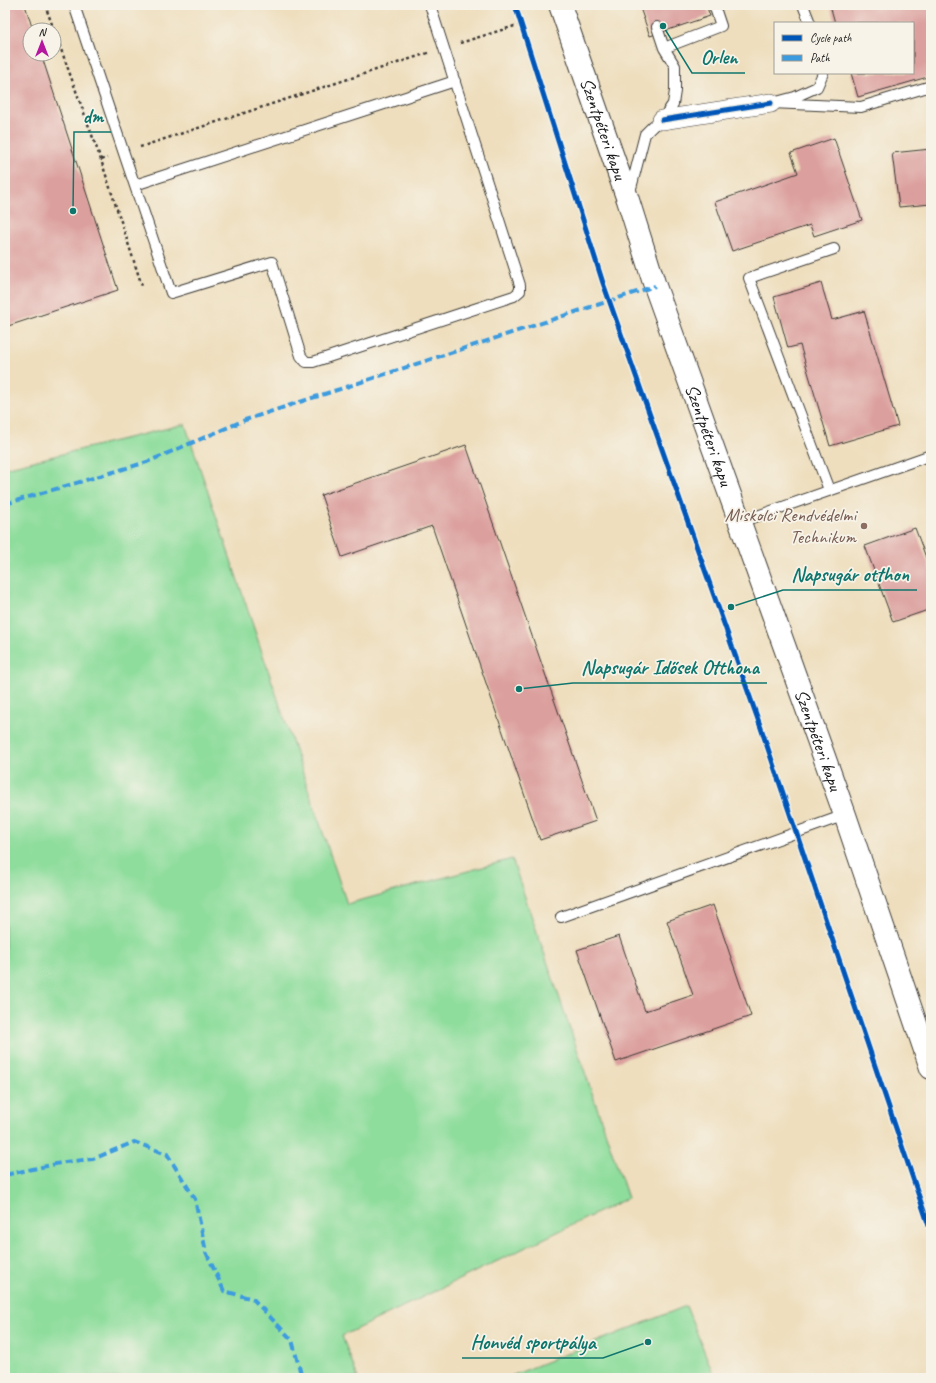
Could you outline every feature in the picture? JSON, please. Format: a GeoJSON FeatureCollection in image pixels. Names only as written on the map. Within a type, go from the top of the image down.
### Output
{"type":"FeatureCollection","features":[{"type":"Feature","properties":{"kind":"main road","name":"Szentpéteri kapu"},"geometry":{"type":"LineString","coordinates":[[560,5],[628,200],[655,286],[845,815],[931,1068]]}},
{"type":"Feature","properties":{"kind":"street"},"geometry":{"type":"LineString","coordinates":[[662,120],[771,103]]}},
{"type":"Feature","properties":{"kind":"lane"},"geometry":{"type":"LineString","coordinates":[[74,5],[171,293],[272,262],[301,356],[306,362],[321,359],[514,296],[520,291],[520,285],[430,5]]}},
{"type":"Feature","properties":{"kind":"lane"},"geometry":{"type":"LineString","coordinates":[[664,48],[721,26],[714,5]]}},
{"type":"Feature","properties":{"kind":"lane"},"geometry":{"type":"LineString","coordinates":[[803,5],[810,22]]}},
{"type":"Feature","properties":{"kind":"lane"},"geometry":{"type":"LineString","coordinates":[[628,200],[645,134],[654,125],[662,120],[673,104],[675,91],[675,66],[664,48],[657,27]]}},
{"type":"Feature","properties":{"kind":"lane"},"geometry":{"type":"LineString","coordinates":[[771,103],[795,97],[816,87],[822,74]]}},
{"type":"Feature","properties":{"kind":"lane"},"geometry":{"type":"LineString","coordinates":[[135,185],[455,81]]}},
{"type":"Feature","properties":{"kind":"lane"},"geometry":{"type":"LineString","coordinates":[[771,103],[861,107],[931,86]]}},
{"type":"Feature","properties":{"kind":"lane"},"geometry":{"type":"LineString","coordinates":[[830,490],[749,278],[834,249]]}},
{"type":"Feature","properties":{"kind":"lane"},"geometry":{"type":"LineString","coordinates":[[740,522],[931,455]]}},
{"type":"Feature","properties":{"kind":"lane"},"geometry":{"type":"LineString","coordinates":[[561,917],[845,815]]}},
{"type":"Feature","properties":{"kind":"path"},"geometry":{"type":"LineString","coordinates":[[46,5],[142,286]]}},
{"type":"Feature","properties":{"kind":"path"},"geometry":{"type":"LineString","coordinates":[[518,18],[523,32]]}},
{"type":"Feature","properties":{"kind":"path"},"geometry":{"type":"LineString","coordinates":[[100,160],[520,24]]}},
{"type":"Feature","properties":{"kind":"green space"},"geometry":{"type":"Polygon","coordinates":[[[185,424],[347,904],[512,859],[628,1198],[342,1336],[358,1378],[5,1378],[5,468],[185,424]]]}},
{"type":"Feature","properties":{"kind":"green space"},"geometry":{"type":"Polygon","coordinates":[[[686,1306],[715,1378],[506,1378],[686,1306]]]}},
{"type":"Feature","properties":{"kind":"building"},"geometry":{"type":"Polygon","coordinates":[[[5,5],[25,5],[30,22],[22,22],[22,62],[44,62],[118,290],[5,327],[5,5]]]}},
{"type":"Feature","properties":{"kind":"building"},"geometry":{"type":"Polygon","coordinates":[[[639,5],[706,5],[710,16],[650,36],[639,5]]]}},
{"type":"Feature","properties":{"kind":"building"},"geometry":{"type":"Polygon","coordinates":[[[830,5],[931,5],[931,76],[858,97],[851,74],[914,74],[914,22],[835,22],[830,5]]]}},
{"type":"Feature","properties":{"kind":"building"},"geometry":{"type":"Polygon","coordinates":[[[834,138],[862,220],[814,236],[810,225],[732,251],[715,202],[798,173],[791,153],[834,138]]]}},
{"type":"Feature","properties":{"kind":"building"},"geometry":{"type":"Polygon","coordinates":[[[931,149],[931,204],[899,207],[892,153],[931,149]]]}},
{"type":"Feature","properties":{"kind":"building"},"geometry":{"type":"Polygon","coordinates":[[[821,283],[832,320],[864,311],[898,426],[830,446],[800,345],[788,348],[774,297],[821,283]]]}},
{"type":"Feature","properties":{"kind":"building"},"geometry":{"type":"Polygon","coordinates":[[[466,445],[596,821],[540,840],[432,526],[342,557],[321,495],[466,445]]]}},
{"type":"Feature","properties":{"kind":"building"},"geometry":{"type":"Polygon","coordinates":[[[915,528],[931,571],[931,609],[893,622],[865,546],[915,528]]]}},
{"type":"Feature","properties":{"kind":"building"},"geometry":{"type":"Polygon","coordinates":[[[713,905],[751,1016],[616,1062],[577,950],[619,936],[645,1011],[693,995],[667,921],[713,905]]]}},
{"type":"Feature","properties":{"kind":"marked path"},"geometry":{"type":"LineString","coordinates":[[5,504],[147,462],[245,420],[655,286]]}},
{"type":"Feature","properties":{"kind":"marked path"},"geometry":{"type":"LineString","coordinates":[[5,1175],[65,1162],[93,1159],[134,1142],[167,1154],[195,1199],[206,1252],[224,1291],[253,1299],[292,1340],[302,1378]]}},
{"type":"Feature","properties":{"kind":"cycle path"},"geometry":{"type":"LineString","coordinates":[[515,5],[603,283],[761,728],[931,1232]]}},
{"type":"Feature","properties":{"kind":"cycle path"},"geometry":{"type":"LineString","coordinates":[[662,120],[771,103]]}},
{"type":"Feature","properties":{"kind":"place","name":"Orlen"},"geometry":{"type":"Point","coordinates":[663,26]}},
{"type":"Feature","properties":{"kind":"place","name":"dm"},"geometry":{"type":"Point","coordinates":[73,211]}},
{"type":"Feature","properties":{"kind":"place","name":"Miskolci Rendvédelmi Technikum"},"geometry":{"type":"Point","coordinates":[864,526]}},
{"type":"Feature","properties":{"kind":"place","name":"Napsugár otthon"},"geometry":{"type":"Point","coordinates":[731,607]}},
{"type":"Feature","properties":{"kind":"place","name":"Napsugár Idősek Otthona"},"geometry":{"type":"Point","coordinates":[519,689]}},
{"type":"Feature","properties":{"kind":"place","name":"Honvéd sportpálya"},"geometry":{"type":"Point","coordinates":[648,1342]}}]}
